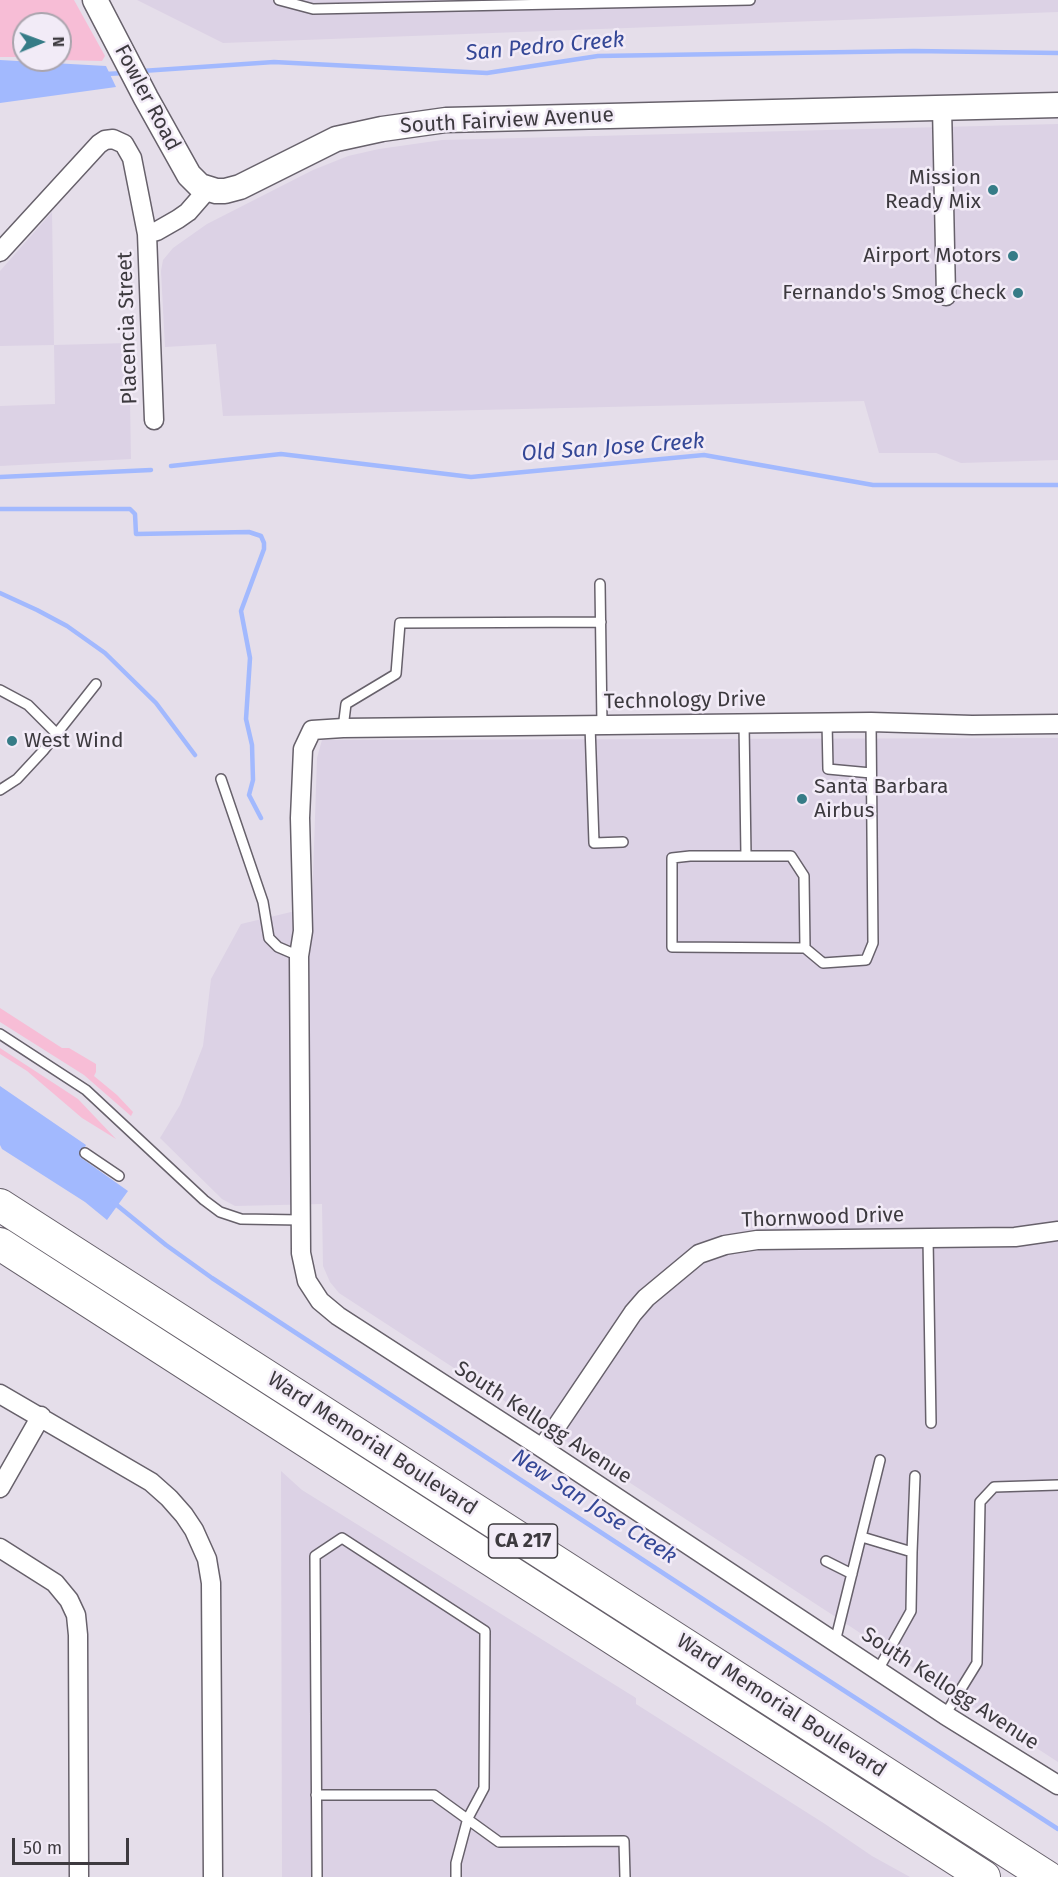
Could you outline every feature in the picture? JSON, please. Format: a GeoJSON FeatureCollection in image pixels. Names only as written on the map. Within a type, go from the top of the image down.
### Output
{"type":"FeatureCollection","features":[{"type":"Feature","properties":{"kind":"highway","name":"Ward Memorial Boulevard"},"geometry":{"type":"LineString","coordinates":[[0,1205],[1047,1877]]}},
{"type":"Feature","properties":{"kind":"highway","name":"Ward Memorial Boulevard"},"geometry":{"type":"LineString","coordinates":[[0,1244],[984,1877]]}},
{"type":"Feature","properties":{"kind":"street","name":"Fowler Road"},"geometry":{"type":"LineString","coordinates":[[95,0],[189,175],[194,181],[208,189]]}},
{"type":"Feature","properties":{"kind":"street","name":"South Fairview Avenue"},"geometry":{"type":"LineString","coordinates":[[208,189],[232,190],[336,139],[382,129],[446,120],[1058,105]]}},
{"type":"Feature","properties":{"kind":"street"},"geometry":{"type":"LineString","coordinates":[[942,108],[946,296]]}},
{"type":"Feature","properties":{"kind":"street"},"geometry":{"type":"LineString","coordinates":[[0,252],[99,144],[109,139],[122,142],[130,152],[147,234],[188,212],[208,189]]}},
{"type":"Feature","properties":{"kind":"street","name":"Placencia Street"},"geometry":{"type":"LineString","coordinates":[[147,234],[154,420]]}},
{"type":"Feature","properties":{"kind":"street","name":"Technology Drive"},"geometry":{"type":"LineString","coordinates":[[312,730],[828,722],[1058,724]]}},
{"type":"Feature","properties":{"kind":"street","name":"South Kellogg Avenue"},"geometry":{"type":"LineString","coordinates":[[312,730],[303,749],[301,795],[303,931],[299,956],[300,1220],[303,1271],[311,1289],[328,1308],[945,1715],[1058,1785]]}},
{"type":"Feature","properties":{"kind":"street","name":"Thornwood Drive"},"geometry":{"type":"LineString","coordinates":[[542,1448],[633,1313],[646,1298],[699,1254],[725,1245],[757,1240],[1016,1237],[1058,1231]]}},
{"type":"Feature","properties":{"kind":"street"},"geometry":{"type":"LineString","coordinates":[[0,1394],[151,1482],[184,1515],[194,1530],[207,1559],[211,1583],[213,1877]]}},
{"type":"Feature","properties":{"kind":"street"},"geometry":{"type":"LineString","coordinates":[[0,1488],[41,1416]]}},
{"type":"Feature","properties":{"kind":"street"},"geometry":{"type":"LineString","coordinates":[[0,1548],[55,1583],[69,1600],[76,1615],[79,1877]]}},
{"type":"Feature","properties":{"kind":"lane"},"geometry":{"type":"LineString","coordinates":[[279,0],[312,9],[750,0]]}},
{"type":"Feature","properties":{"kind":"lane"},"geometry":{"type":"LineString","coordinates":[[600,584],[601,622],[594,843],[623,842]]}},
{"type":"Feature","properties":{"kind":"lane"},"geometry":{"type":"LineString","coordinates":[[343,728],[346,704],[396,674],[400,623],[601,622]]}},
{"type":"Feature","properties":{"kind":"lane"},"geometry":{"type":"LineString","coordinates":[[0,790],[17,779],[43,751],[96,684]]}},
{"type":"Feature","properties":{"kind":"lane"},"geometry":{"type":"LineString","coordinates":[[0,690],[28,705],[56,733]]}},
{"type":"Feature","properties":{"kind":"lane"},"geometry":{"type":"LineString","coordinates":[[828,722],[828,768],[871,773]]}},
{"type":"Feature","properties":{"kind":"lane"},"geometry":{"type":"LineString","coordinates":[[805,948],[804,876],[791,856],[672,858],[672,947],[805,948],[824,963],[866,960],[873,943],[871,722]]}},
{"type":"Feature","properties":{"kind":"lane"},"geometry":{"type":"LineString","coordinates":[[744,723],[747,856]]}},
{"type":"Feature","properties":{"kind":"lane"},"geometry":{"type":"LineString","coordinates":[[221,779],[262,902],[269,938],[278,947],[299,956]]}},
{"type":"Feature","properties":{"kind":"lane"},"geometry":{"type":"LineString","coordinates":[[0,1034],[86,1090],[204,1200],[220,1212],[241,1219],[300,1220]]}},
{"type":"Feature","properties":{"kind":"lane"},"geometry":{"type":"LineString","coordinates":[[85,1153],[119,1176]]}},
{"type":"Feature","properties":{"kind":"lane"},"geometry":{"type":"LineString","coordinates":[[928,1238],[931,1423]]}},
{"type":"Feature","properties":{"kind":"lane"},"geometry":{"type":"LineString","coordinates":[[835,1642],[880,1460]]}},
{"type":"Feature","properties":{"kind":"lane"},"geometry":{"type":"LineString","coordinates":[[878,1670],[911,1611],[915,1476]]}},
{"type":"Feature","properties":{"kind":"lane"},"geometry":{"type":"LineString","coordinates":[[945,1715],[977,1664],[980,1502],[994,1487],[1058,1485]]}},
{"type":"Feature","properties":{"kind":"lane"},"geometry":{"type":"LineString","coordinates":[[862,1537],[912,1552]]}},
{"type":"Feature","properties":{"kind":"lane"},"geometry":{"type":"LineString","coordinates":[[317,1877],[315,1556],[342,1538],[485,1631],[484,1788],[468,1818],[456,1863],[456,1877]]}},
{"type":"Feature","properties":{"kind":"lane"},"geometry":{"type":"LineString","coordinates":[[826,1561],[852,1574]]}},
{"type":"Feature","properties":{"kind":"lane"},"geometry":{"type":"LineString","coordinates":[[316,1795],[434,1795],[499,1842],[624,1841],[625,1877]]}},
{"type":"Feature","properties":{"kind":"shaded area"},"geometry":{"type":"Polygon","coordinates":[[[0,0],[74,0],[105,56],[102,61],[72,60],[72,12],[12,12],[12,57],[0,57],[0,0]]]}},
{"type":"Feature","properties":{"kind":"shaded area"},"geometry":{"type":"Polygon","coordinates":[[[137,0],[1058,0],[1058,12],[223,43],[137,0]]]}},
{"type":"Feature","properties":{"kind":"shaded area"},"geometry":{"type":"Polygon","coordinates":[[[1058,124],[1058,460],[961,463],[936,453],[879,453],[864,401],[223,416],[216,344],[165,347],[161,271],[163,260],[173,248],[207,224],[313,170],[348,156],[442,140],[1058,124]]]}},
{"type":"Feature","properties":{"kind":"shaded area"},"geometry":{"type":"Polygon","coordinates":[[[52,212],[54,345],[0,346],[0,271],[52,212]]]}},
{"type":"Feature","properties":{"kind":"shaded area"},"geometry":{"type":"Polygon","coordinates":[[[129,343],[131,459],[0,466],[0,406],[55,404],[54,345],[129,343]]]}},
{"type":"Feature","properties":{"kind":"shaded area"},"geometry":{"type":"Polygon","coordinates":[[[1058,738],[1058,1762],[339,1293],[330,1282],[323,1266],[322,1204],[235,1206],[222,1199],[160,1138],[180,1105],[203,1046],[211,979],[241,924],[312,907],[317,758],[322,740],[1058,738]]]}},
{"type":"Feature","properties":{"kind":"shaded area"},"geometry":{"type":"Polygon","coordinates":[[[0,1008],[62,1048],[69,1048],[96,1064],[94,1076],[133,1112],[131,1116],[84,1075],[0,1022],[0,1008]]]}},
{"type":"Feature","properties":{"kind":"shaded area"},"geometry":{"type":"Polygon","coordinates":[[[0,1048],[78,1099],[116,1139],[82,1118],[27,1071],[0,1054],[0,1048]]]}},
{"type":"Feature","properties":{"kind":"shaded area"},"geometry":{"type":"Polygon","coordinates":[[[281,1471],[302,1490],[636,1698],[636,1704],[872,1856],[910,1877],[282,1877],[281,1471]]]}},
{"type":"Feature","properties":{"kind":"water"},"geometry":{"type":"Polygon","coordinates":[[[0,60],[12,61],[12,72],[72,72],[72,64],[106,66],[116,87],[0,103],[0,60]]]}},
{"type":"Feature","properties":{"kind":"water"},"geometry":{"type":"Polygon","coordinates":[[[0,1086],[86,1145],[80,1157],[128,1191],[107,1220],[85,1202],[2,1149],[0,1145],[0,1086]]]}},
{"type":"Feature","properties":{"kind":"waterway","name":"San Pedro Creek"},"geometry":{"type":"LineString","coordinates":[[142,71],[274,62],[487,73],[598,56],[914,51],[1058,53]]}},
{"type":"Feature","properties":{"kind":"waterway","name":"San Pedro Creek"},"geometry":{"type":"LineString","coordinates":[[106,74],[124,73]]}},
{"type":"Feature","properties":{"kind":"waterway","name":"Old San Jose Creek"},"geometry":{"type":"LineString","coordinates":[[171,466],[281,454],[471,477],[704,455],[873,485],[1058,485]]}},
{"type":"Feature","properties":{"kind":"waterway","name":"Old San Jose Creek"},"geometry":{"type":"LineString","coordinates":[[0,477],[151,470]]}},
{"type":"Feature","properties":{"kind":"waterway"},"geometry":{"type":"LineString","coordinates":[[0,509],[130,509],[135,514],[136,534],[249,532],[261,536],[264,549],[241,611],[250,658],[246,719],[252,745],[253,780],[249,795],[261,818]]}},
{"type":"Feature","properties":{"kind":"waterway"},"geometry":{"type":"LineString","coordinates":[[0,593],[67,626],[105,653],[156,703],[195,755]]}},
{"type":"Feature","properties":{"kind":"waterway","name":"New San Jose Creek"},"geometry":{"type":"LineString","coordinates":[[113,1202],[166,1245],[212,1278],[1058,1829]]}},
{"type":"Feature","properties":{"kind":"place","name":"Mission Ready Mix"},"geometry":{"type":"Point","coordinates":[993,190]}},
{"type":"Feature","properties":{"kind":"place","name":"Airport Motors"},"geometry":{"type":"Point","coordinates":[1013,256]}},
{"type":"Feature","properties":{"kind":"place","name":"Fernando's Smog Check"},"geometry":{"type":"Point","coordinates":[1018,293]}},
{"type":"Feature","properties":{"kind":"place","name":"West Wind"},"geometry":{"type":"Point","coordinates":[12,741]}},
{"type":"Feature","properties":{"kind":"place","name":"Santa Barbara Airbus"},"geometry":{"type":"Point","coordinates":[802,799]}}]}
